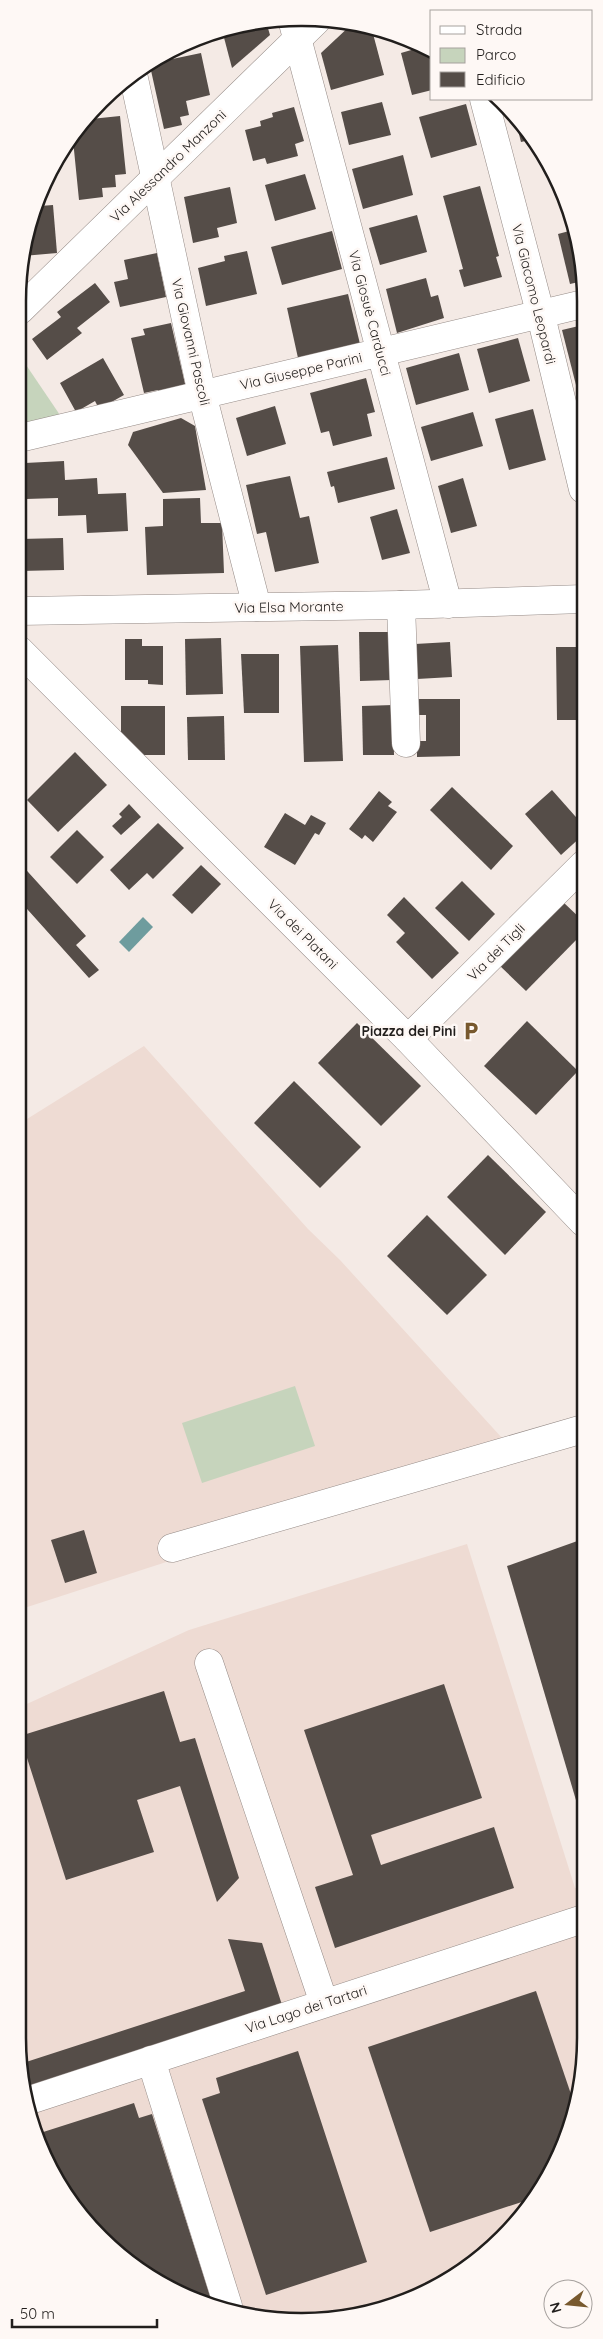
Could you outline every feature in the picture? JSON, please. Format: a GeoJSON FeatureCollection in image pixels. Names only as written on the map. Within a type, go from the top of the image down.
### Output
{"type":"FeatureCollection","features":[{"type":"Feature","properties":{"kind":"street","name":"Via Alessandro Manzoni"},"geometry":{"type":"LineString","coordinates":[[26,304],[155,178],[302,28]]}},
{"type":"Feature","properties":{"kind":"street","name":"Via Giosuè Carducci"},"geometry":{"type":"LineString","coordinates":[[302,28],[380,352],[448,604]]}},
{"type":"Feature","properties":{"kind":"street","name":"Via Giovanni Pascoli"},"geometry":{"type":"LineString","coordinates":[[135,82],[202,394],[257,607]]}},
{"type":"Feature","properties":{"kind":"street","name":"Via Giacomo Leopardi"},"geometry":{"type":"LineString","coordinates":[[484,100],[541,316],[577,464]]}},
{"type":"Feature","properties":{"kind":"street","name":"Via Giuseppe Parini"},"geometry":{"type":"LineString","coordinates":[[26,437],[380,352],[541,316],[577,306]]}},
{"type":"Feature","properties":{"kind":"street","name":"Via Elsa Morante"},"geometry":{"type":"LineString","coordinates":[[26,611],[575,602]]}},
{"type":"Feature","properties":{"kind":"street"},"geometry":{"type":"LineString","coordinates":[[401,605],[406,743]]}},
{"type":"Feature","properties":{"kind":"street","name":"Via dei Platani"},"geometry":{"type":"LineString","coordinates":[[26,657],[408,1039],[577,1216]]}},
{"type":"Feature","properties":{"kind":"street","name":"Via dei Tigli"},"geometry":{"type":"LineString","coordinates":[[408,1039],[577,871]]}},
{"type":"Feature","properties":{"kind":"street"},"geometry":{"type":"LineString","coordinates":[[172,1548],[577,1430]]}},
{"type":"Feature","properties":{"kind":"street"},"geometry":{"type":"LineString","coordinates":[[209,1663],[324,2003]]}},
{"type":"Feature","properties":{"kind":"street","name":"Via Lago dei Tartari"},"geometry":{"type":"LineString","coordinates":[[34,2099],[577,1921]]}},
{"type":"Feature","properties":{"kind":"street"},"geometry":{"type":"LineString","coordinates":[[151,2060],[227,2302]]}},
{"type":"Feature","properties":{"kind":"shaded area"},"geometry":{"type":"Polygon","coordinates":[[[144,1046],[308,1229],[340,1260],[513,1450],[26,1607],[26,1120],[144,1046]]]}},
{"type":"Feature","properties":{"kind":"shaded area"},"geometry":{"type":"Polygon","coordinates":[[[467,1544],[575,1888],[577,1888],[576,2056],[567,2109],[556,2143],[540,2175],[520,2205],[483,2244],[439,2276],[407,2292],[373,2303],[320,2312],[302,2313],[266,2310],[213,2298],[164,2276],[120,2244],[83,2205],[63,2175],[47,2143],[36,2109],[29,2073],[26,2038],[26,1704],[189,1630],[467,1544]]]}},
{"type":"Feature","properties":{"kind":"green space"},"geometry":{"type":"Polygon","coordinates":[[[26,365],[64,421],[26,430],[26,365]]]}},
{"type":"Feature","properties":{"kind":"green space"},"geometry":{"type":"Polygon","coordinates":[[[295,1386],[315,1446],[202,1483],[182,1423],[295,1386]]]}},
{"type":"Feature","properties":{"kind":"water"},"geometry":{"type":"Polygon","coordinates":[[[143,917],[153,927],[129,952],[119,942],[143,917]]]}},
{"type":"Feature","properties":{"kind":"building"},"geometry":{"type":"Polygon","coordinates":[[[268,29],[270,35],[232,68],[224,38],[268,29]]]}},
{"type":"Feature","properties":{"kind":"building"},"geometry":{"type":"Polygon","coordinates":[[[345,30],[374,36],[384,75],[331,90],[321,53],[345,30]]]}},
{"type":"Feature","properties":{"kind":"building"},"geometry":{"type":"Polygon","coordinates":[[[412,50],[430,58],[430,90],[412,95],[401,53],[412,50]]]}},
{"type":"Feature","properties":{"kind":"building"},"geometry":{"type":"Polygon","coordinates":[[[201,53],[210,95],[186,101],[189,115],[180,117],[182,125],[164,129],[151,72],[172,59],[201,53]]]}},
{"type":"Feature","properties":{"kind":"building"},"geometry":{"type":"Polygon","coordinates":[[[382,102],[391,135],[349,145],[341,112],[382,102]]]}},
{"type":"Feature","properties":{"kind":"building"},"geometry":{"type":"Polygon","coordinates":[[[466,104],[477,145],[431,158],[419,117],[466,104]]]}},
{"type":"Feature","properties":{"kind":"building"},"geometry":{"type":"Polygon","coordinates":[[[294,107],[304,141],[295,144],[298,156],[267,164],[265,158],[253,161],[245,130],[261,126],[260,121],[273,117],[272,113],[294,107]]]}},
{"type":"Feature","properties":{"kind":"building"},"geometry":{"type":"Polygon","coordinates":[[[120,116],[126,174],[115,175],[116,187],[102,188],[103,197],[79,200],[74,148],[96,118],[120,116]]]}},
{"type":"Feature","properties":{"kind":"building"},"geometry":{"type":"Polygon","coordinates":[[[519,132],[525,141],[521,142],[519,132]]]}},
{"type":"Feature","properties":{"kind":"building"},"geometry":{"type":"Polygon","coordinates":[[[403,155],[413,195],[363,209],[352,169],[403,155]]]}},
{"type":"Feature","properties":{"kind":"building"},"geometry":{"type":"Polygon","coordinates":[[[305,174],[316,209],[275,221],[265,185],[305,174]]]}},
{"type":"Feature","properties":{"kind":"building"},"geometry":{"type":"Polygon","coordinates":[[[480,186],[499,256],[496,257],[502,277],[464,287],[459,270],[463,269],[443,196],[480,186]]]}},
{"type":"Feature","properties":{"kind":"building"},"geometry":{"type":"Polygon","coordinates":[[[230,187],[237,223],[217,228],[219,237],[193,243],[184,197],[230,187]]]}},
{"type":"Feature","properties":{"kind":"building"},"geometry":{"type":"Polygon","coordinates":[[[53,205],[57,253],[31,255],[36,230],[44,206],[53,205]]]}},
{"type":"Feature","properties":{"kind":"building"},"geometry":{"type":"Polygon","coordinates":[[[417,215],[427,252],[380,265],[369,228],[417,215]]]}},
{"type":"Feature","properties":{"kind":"building"},"geometry":{"type":"Polygon","coordinates":[[[332,231],[342,269],[282,285],[271,247],[332,231]]]}},
{"type":"Feature","properties":{"kind":"building"},"geometry":{"type":"Polygon","coordinates":[[[567,232],[576,283],[570,284],[558,234],[567,232]]]}},
{"type":"Feature","properties":{"kind":"building"},"geometry":{"type":"Polygon","coordinates":[[[247,251],[257,294],[206,306],[198,268],[225,261],[224,256],[247,251]]]}},
{"type":"Feature","properties":{"kind":"building"},"geometry":{"type":"Polygon","coordinates":[[[157,253],[166,297],[120,307],[114,282],[128,279],[124,260],[157,253]]]}},
{"type":"Feature","properties":{"kind":"building"},"geometry":{"type":"Polygon","coordinates":[[[426,278],[431,297],[438,295],[444,318],[397,333],[386,289],[426,278]]]}},
{"type":"Feature","properties":{"kind":"building"},"geometry":{"type":"Polygon","coordinates":[[[95,283],[110,302],[77,328],[82,333],[47,360],[32,339],[61,317],[57,312],[95,283]]]}},
{"type":"Feature","properties":{"kind":"building"},"geometry":{"type":"Polygon","coordinates":[[[348,294],[360,344],[298,358],[287,308],[348,294]]]}},
{"type":"Feature","properties":{"kind":"building"},"geometry":{"type":"Polygon","coordinates":[[[171,323],[186,388],[158,394],[158,390],[144,393],[131,338],[145,335],[143,329],[171,323]]]}},
{"type":"Feature","properties":{"kind":"building"},"geometry":{"type":"Polygon","coordinates":[[[577,326],[577,389],[562,330],[577,326]]]}},
{"type":"Feature","properties":{"kind":"building"},"geometry":{"type":"Polygon","coordinates":[[[518,338],[530,381],[489,393],[477,349],[518,338]]]}},
{"type":"Feature","properties":{"kind":"building"},"geometry":{"type":"Polygon","coordinates":[[[459,353],[469,390],[416,405],[406,368],[459,353]]]}},
{"type":"Feature","properties":{"kind":"building"},"geometry":{"type":"Polygon","coordinates":[[[103,358],[124,395],[99,409],[95,401],[76,412],[60,383],[103,358]]]}},
{"type":"Feature","properties":{"kind":"building"},"geometry":{"type":"Polygon","coordinates":[[[366,378],[375,412],[367,414],[372,436],[333,446],[329,431],[321,433],[310,393],[366,378]]]}},
{"type":"Feature","properties":{"kind":"building"},"geometry":{"type":"Polygon","coordinates":[[[275,406],[286,444],[247,456],[236,418],[275,406]]]}},
{"type":"Feature","properties":{"kind":"building"},"geometry":{"type":"Polygon","coordinates":[[[533,409],[546,460],[509,470],[495,419],[533,409]]]}},
{"type":"Feature","properties":{"kind":"building"},"geometry":{"type":"Polygon","coordinates":[[[473,412],[483,446],[431,461],[421,427],[473,412]]]}},
{"type":"Feature","properties":{"kind":"building"},"geometry":{"type":"Polygon","coordinates":[[[181,418],[195,426],[206,490],[163,493],[128,445],[133,432],[181,418]]]}},
{"type":"Feature","properties":{"kind":"building"},"geometry":{"type":"Polygon","coordinates":[[[387,457],[395,489],[338,503],[334,486],[331,487],[327,472],[387,457]]]}},
{"type":"Feature","properties":{"kind":"building"},"geometry":{"type":"Polygon","coordinates":[[[64,461],[65,480],[97,478],[98,494],[126,493],[128,531],[87,533],[86,515],[58,516],[58,498],[26,499],[26,463],[64,461]]]}},
{"type":"Feature","properties":{"kind":"building"},"geometry":{"type":"Polygon","coordinates":[[[290,476],[300,518],[309,516],[319,563],[275,572],[266,532],[257,534],[246,485],[290,476]]]}},
{"type":"Feature","properties":{"kind":"building"},"geometry":{"type":"Polygon","coordinates":[[[463,478],[477,526],[451,533],[438,486],[463,478]]]}},
{"type":"Feature","properties":{"kind":"building"},"geometry":{"type":"Polygon","coordinates":[[[200,498],[201,523],[222,523],[224,573],[147,575],[145,527],[163,526],[163,499],[200,498]]]}},
{"type":"Feature","properties":{"kind":"building"},"geometry":{"type":"Polygon","coordinates":[[[397,509],[410,553],[382,560],[370,517],[397,509]]]}},
{"type":"Feature","properties":{"kind":"building"},"geometry":{"type":"Polygon","coordinates":[[[63,538],[64,570],[26,571],[26,539],[63,538]]]}},
{"type":"Feature","properties":{"kind":"building"},"geometry":{"type":"Polygon","coordinates":[[[577,630],[577,720],[557,720],[556,647],[576,647],[577,630]]]}},
{"type":"Feature","properties":{"kind":"building"},"geometry":{"type":"Polygon","coordinates":[[[359,632],[391,632],[392,680],[360,681],[359,632]]]}},
{"type":"Feature","properties":{"kind":"building"},"geometry":{"type":"Polygon","coordinates":[[[221,638],[223,694],[186,695],[185,639],[221,638]]]}},
{"type":"Feature","properties":{"kind":"building"},"geometry":{"type":"Polygon","coordinates":[[[125,639],[142,639],[142,646],[163,646],[163,685],[148,684],[148,680],[125,680],[125,639]]]}},
{"type":"Feature","properties":{"kind":"building"},"geometry":{"type":"Polygon","coordinates":[[[450,642],[452,677],[417,679],[415,644],[450,642]]]}},
{"type":"Feature","properties":{"kind":"building"},"geometry":{"type":"Polygon","coordinates":[[[338,645],[343,761],[304,762],[300,646],[338,645]]]}},
{"type":"Feature","properties":{"kind":"building"},"geometry":{"type":"Polygon","coordinates":[[[241,654],[279,654],[279,713],[244,713],[241,654]]]}},
{"type":"Feature","properties":{"kind":"building"},"geometry":{"type":"Polygon","coordinates":[[[418,699],[460,699],[460,756],[417,757],[417,741],[426,741],[426,715],[419,715],[418,699]]]}},
{"type":"Feature","properties":{"kind":"building"},"geometry":{"type":"Polygon","coordinates":[[[393,705],[394,755],[363,755],[362,706],[393,705]]]}},
{"type":"Feature","properties":{"kind":"building"},"geometry":{"type":"Polygon","coordinates":[[[121,706],[165,706],[165,755],[137,755],[121,739],[121,706]]]}},
{"type":"Feature","properties":{"kind":"building"},"geometry":{"type":"Polygon","coordinates":[[[224,716],[225,760],[188,760],[187,717],[224,716]]]}},
{"type":"Feature","properties":{"kind":"building"},"geometry":{"type":"Polygon","coordinates":[[[75,752],[107,785],[58,832],[27,800],[75,752]]]}},
{"type":"Feature","properties":{"kind":"building"},"geometry":{"type":"Polygon","coordinates":[[[452,787],[513,846],[491,870],[430,810],[452,787]]]}},
{"type":"Feature","properties":{"kind":"building"},"geometry":{"type":"Polygon","coordinates":[[[552,790],[577,818],[577,840],[561,855],[525,814],[552,790]]]}},
{"type":"Feature","properties":{"kind":"building"},"geometry":{"type":"Polygon","coordinates":[[[379,791],[392,802],[388,806],[397,812],[373,842],[365,835],[362,839],[349,829],[379,791]]]}},
{"type":"Feature","properties":{"kind":"building"},"geometry":{"type":"Polygon","coordinates":[[[129,804],[141,817],[121,835],[112,826],[122,817],[119,814],[129,804]]]}},
{"type":"Feature","properties":{"kind":"building"},"geometry":{"type":"Polygon","coordinates":[[[285,813],[305,825],[311,815],[326,823],[319,835],[315,833],[295,865],[264,847],[285,813]]]}},
{"type":"Feature","properties":{"kind":"building"},"geometry":{"type":"Polygon","coordinates":[[[158,823],[184,848],[153,879],[147,873],[129,890],[110,870],[158,823]]]}},
{"type":"Feature","properties":{"kind":"building"},"geometry":{"type":"Polygon","coordinates":[[[77,830],[104,857],[77,884],[50,857],[77,830]]]}},
{"type":"Feature","properties":{"kind":"building"},"geometry":{"type":"Polygon","coordinates":[[[201,865],[221,884],[192,914],[172,895],[201,865]]]}},
{"type":"Feature","properties":{"kind":"building"},"geometry":{"type":"Polygon","coordinates":[[[26,870],[86,936],[76,945],[99,970],[89,978],[26,908],[26,870]]]}},
{"type":"Feature","properties":{"kind":"building"},"geometry":{"type":"Polygon","coordinates":[[[462,881],[495,914],[469,941],[435,908],[462,881]]]}},
{"type":"Feature","properties":{"kind":"building"},"geometry":{"type":"Polygon","coordinates":[[[404,897],[459,953],[432,979],[396,942],[405,933],[387,915],[404,897]]]}},
{"type":"Feature","properties":{"kind":"building"},"geometry":{"type":"Polygon","coordinates":[[[562,901],[577,915],[577,939],[526,991],[499,965],[562,901]]]}},
{"type":"Feature","properties":{"kind":"building"},"geometry":{"type":"Polygon","coordinates":[[[527,1021],[577,1072],[536,1115],[484,1066],[527,1021]]]}},
{"type":"Feature","properties":{"kind":"building"},"geometry":{"type":"Polygon","coordinates":[[[357,1023],[421,1086],[381,1126],[318,1063],[357,1023]]]}},
{"type":"Feature","properties":{"kind":"building"},"geometry":{"type":"Polygon","coordinates":[[[294,1081],[361,1147],[320,1188],[254,1123],[294,1081]]]}},
{"type":"Feature","properties":{"kind":"building"},"geometry":{"type":"Polygon","coordinates":[[[488,1155],[546,1212],[505,1255],[447,1197],[488,1155]]]}},
{"type":"Feature","properties":{"kind":"building"},"geometry":{"type":"Polygon","coordinates":[[[427,1215],[487,1275],[447,1315],[387,1256],[427,1215]]]}},
{"type":"Feature","properties":{"kind":"building"},"geometry":{"type":"Polygon","coordinates":[[[84,1530],[97,1573],[65,1583],[51,1540],[84,1530]]]}},
{"type":"Feature","properties":{"kind":"building"},"geometry":{"type":"Polygon","coordinates":[[[577,1541],[577,1804],[507,1566],[577,1541]]]}},
{"type":"Feature","properties":{"kind":"building"},"geometry":{"type":"Polygon","coordinates":[[[444,1684],[482,1798],[371,1835],[381,1865],[494,1827],[514,1888],[335,1948],[315,1887],[353,1875],[304,1730],[444,1684]]]}},
{"type":"Feature","properties":{"kind":"building"},"geometry":{"type":"Polygon","coordinates":[[[164,1691],[180,1742],[195,1738],[239,1878],[217,1902],[180,1786],[137,1800],[154,1852],[66,1880],[26,1755],[26,1734],[164,1691]]]}},
{"type":"Feature","properties":{"kind":"building"},"geometry":{"type":"Polygon","coordinates":[[[228,1939],[262,1943],[283,2008],[32,2089],[28,2061],[245,1991],[228,1939]]]}},
{"type":"Feature","properties":{"kind":"building"},"geometry":{"type":"Polygon","coordinates":[[[536,1991],[571,2093],[556,2143],[540,2175],[522,2202],[430,2232],[368,2047],[536,1991]]]}},
{"type":"Feature","properties":{"kind":"building"},"geometry":{"type":"Polygon","coordinates":[[[298,2051],[367,2262],[266,2295],[202,2099],[220,2093],[216,2078],[298,2051]]]}},
{"type":"Feature","properties":{"kind":"building"},"geometry":{"type":"Polygon","coordinates":[[[134,2103],[139,2118],[152,2114],[210,2297],[164,2276],[134,2256],[107,2232],[83,2205],[63,2175],[43,2132],[134,2103]]]}},
{"type":"Feature","properties":{"kind":"place","name":"Piazza dei Pini"},"geometry":{"type":"Point","coordinates":[471,1031]}}]}
